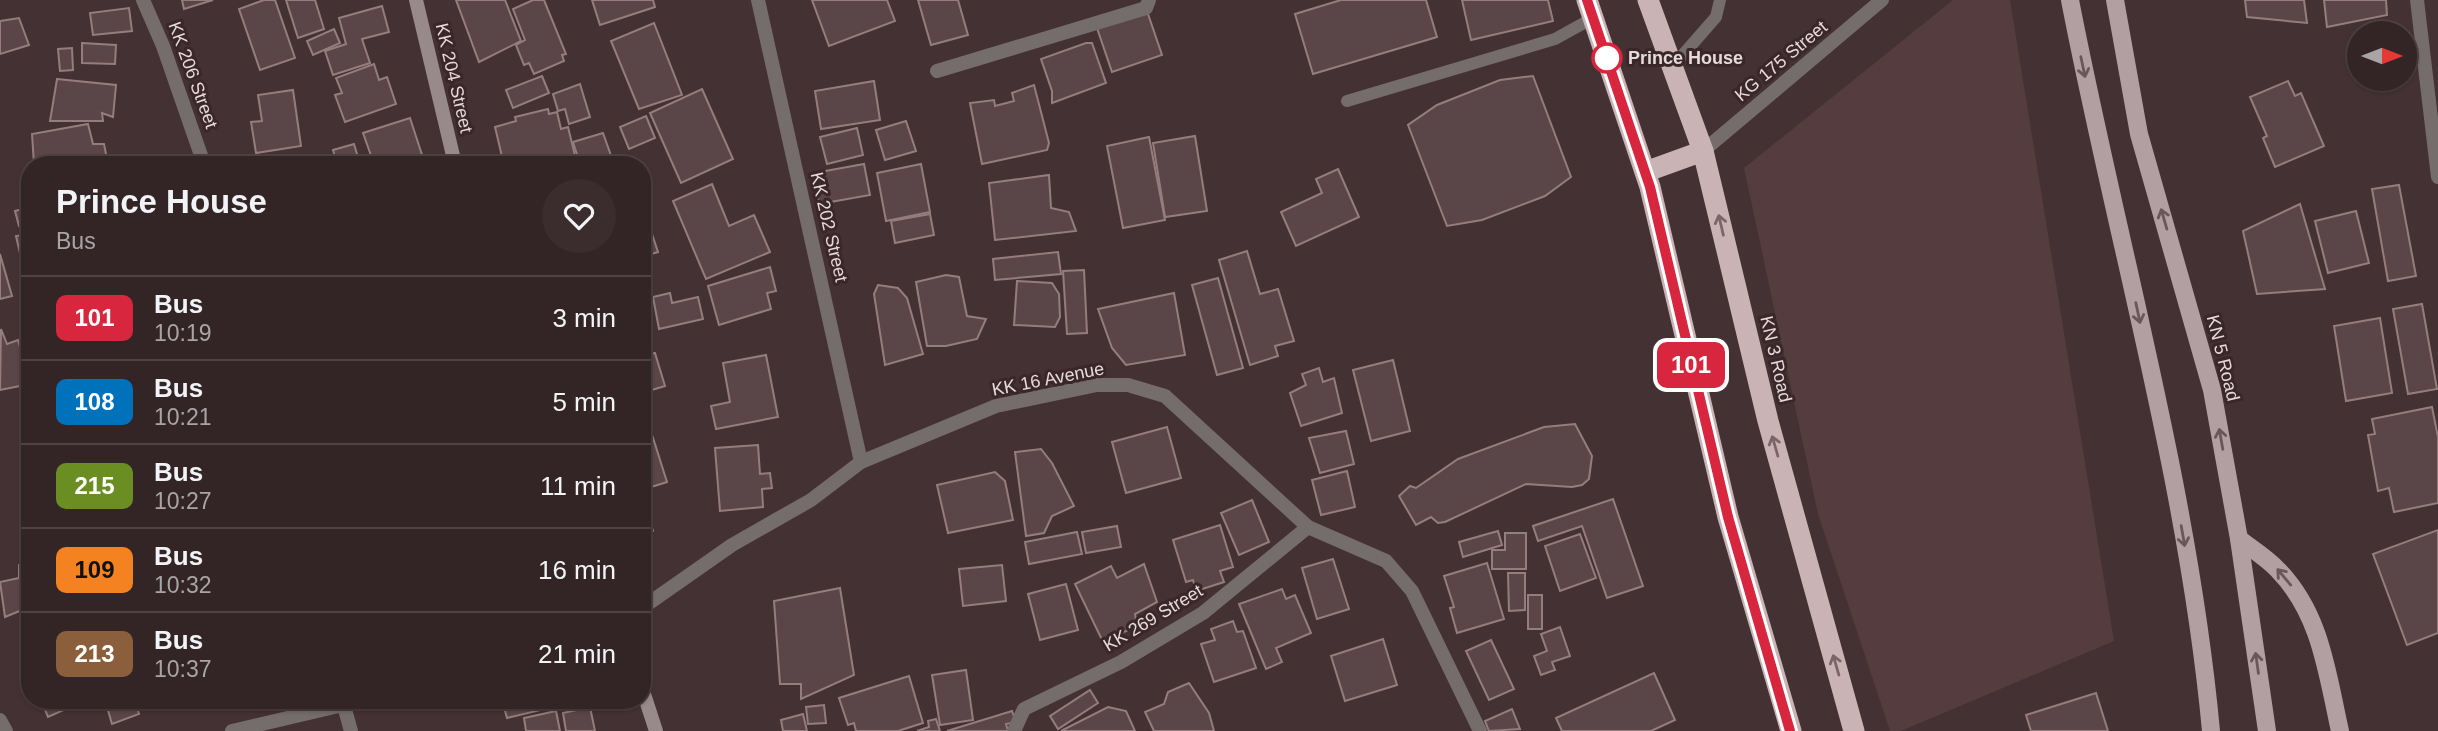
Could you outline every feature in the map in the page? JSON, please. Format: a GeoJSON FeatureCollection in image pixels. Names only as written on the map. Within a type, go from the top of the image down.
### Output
{"type":"FeatureCollection","features":[{"type":"Feature","properties":{"kind":"highway","name":"KN 3 Road"},"geometry":{"type":"LineString","coordinates":[[1648,0],[1674,65],[1703,151],[1768,421],[1854,731]]}},
{"type":"Feature","properties":{"kind":"highway"},"geometry":{"type":"LineString","coordinates":[[1590,9],[1645,172],[1728,517],[1791,731]]}},
{"type":"Feature","properties":{"kind":"highway"},"geometry":{"type":"LineString","coordinates":[[1645,172],[1703,151]]}},
{"type":"Feature","properties":{"kind":"main road"},"geometry":{"type":"LineString","coordinates":[[2070,0],[2172,466],[2204,656],[2211,731]]}},
{"type":"Feature","properties":{"kind":"main road","name":"KN 5 Road"},"geometry":{"type":"LineString","coordinates":[[2115,0],[2139,134],[2212,390],[2239,540],[2267,731]]}},
{"type":"Feature","properties":{"kind":"main road"},"geometry":{"type":"LineString","coordinates":[[2239,540],[2277,568],[2305,605],[2317,629],[2340,731]]}},
{"type":"Feature","properties":{"kind":"street","name":"KK 206 Street"},"geometry":{"type":"LineString","coordinates":[[143,0],[163,46],[201,156]]}},
{"type":"Feature","properties":{"kind":"street","name":"KK 204 Street"},"geometry":{"type":"LineString","coordinates":[[415,0],[453,156]]}},
{"type":"Feature","properties":{"kind":"street","name":"KK 202 Street"},"geometry":{"type":"LineString","coordinates":[[758,0],[862,462]]}},
{"type":"Feature","properties":{"kind":"street"},"geometry":{"type":"LineString","coordinates":[[937,71],[1146,8],[1149,0]]}},
{"type":"Feature","properties":{"kind":"street","name":"KG 175 Street"},"geometry":{"type":"LineString","coordinates":[[1703,151],[1882,0]]}},
{"type":"Feature","properties":{"kind":"street"},"geometry":{"type":"LineString","coordinates":[[2417,0],[2431,70],[2438,177]]}},
{"type":"Feature","properties":{"kind":"street","name":"KK 16 Avenue"},"geometry":{"type":"LineString","coordinates":[[651,602],[732,545],[811,500],[862,462],[996,406],[1097,385],[1128,385],[1165,396],[1308,527],[1386,561],[1412,591],[1480,731]]}},
{"type":"Feature","properties":{"kind":"street","name":"KK 269 Street"},"geometry":{"type":"LineString","coordinates":[[1014,731],[1024,709],[1121,662],[1203,613],[1308,527]]}},
{"type":"Feature","properties":{"kind":"street"},"geometry":{"type":"LineString","coordinates":[[232,731],[331,709]]}},
{"type":"Feature","properties":{"kind":"street"},"geometry":{"type":"LineString","coordinates":[[345,709],[351,731]]}},
{"type":"Feature","properties":{"kind":"street"},"geometry":{"type":"LineString","coordinates":[[649,709],[656,731]]}},
{"type":"Feature","properties":{"kind":"street"},"geometry":{"type":"LineString","coordinates":[[0,720],[6,731]]}},
{"type":"Feature","properties":{"kind":"lane"},"geometry":{"type":"LineString","coordinates":[[1674,65],[1716,18],[1720,0]]}},
{"type":"Feature","properties":{"kind":"lane"},"geometry":{"type":"LineString","coordinates":[[1347,101],[1555,39],[1590,9]]}},
{"type":"Feature","properties":{"kind":"shaded area"},"geometry":{"type":"Polygon","coordinates":[[[1953,0],[2010,0],[2114,641],[1901,731],[1890,731],[1818,514],[1744,168],[1953,0]]]}},
{"type":"Feature","properties":{"kind":"building"},"geometry":{"type":"Polygon","coordinates":[[[182,0],[213,0],[184,9],[182,0]]]}},
{"type":"Feature","properties":{"kind":"building"},"geometry":{"type":"Polygon","coordinates":[[[264,0],[275,0],[295,58],[260,70],[239,9],[264,0]]]}},
{"type":"Feature","properties":{"kind":"building"},"geometry":{"type":"Polygon","coordinates":[[[286,0],[315,0],[324,29],[298,38],[286,0]]]}},
{"type":"Feature","properties":{"kind":"building"},"geometry":{"type":"Polygon","coordinates":[[[456,0],[505,0],[521,41],[479,62],[456,0]]]}},
{"type":"Feature","properties":{"kind":"building"},"geometry":{"type":"Polygon","coordinates":[[[533,0],[544,0],[566,54],[562,55],[564,61],[534,74],[529,63],[524,65],[516,45],[525,40],[513,9],[533,0]]]}},
{"type":"Feature","properties":{"kind":"building"},"geometry":{"type":"Polygon","coordinates":[[[592,0],[653,0],[655,7],[600,25],[592,0]]]}},
{"type":"Feature","properties":{"kind":"building"},"geometry":{"type":"Polygon","coordinates":[[[812,0],[887,0],[895,21],[829,46],[812,0]]]}},
{"type":"Feature","properties":{"kind":"building"},"geometry":{"type":"Polygon","coordinates":[[[918,0],[958,0],[968,35],[931,45],[918,0]]]}},
{"type":"Feature","properties":{"kind":"building"},"geometry":{"type":"Polygon","coordinates":[[[1341,0],[1426,0],[1437,37],[1313,74],[1295,14],[1341,0]]]}},
{"type":"Feature","properties":{"kind":"building"},"geometry":{"type":"Polygon","coordinates":[[[1462,0],[1548,0],[1553,21],[1471,40],[1462,0]]]}},
{"type":"Feature","properties":{"kind":"building"},"geometry":{"type":"Polygon","coordinates":[[[2245,0],[2304,0],[2307,23],[2247,17],[2245,0]]]}},
{"type":"Feature","properties":{"kind":"building"},"geometry":{"type":"Polygon","coordinates":[[[2324,0],[2386,0],[2387,15],[2327,27],[2324,0]]]}},
{"type":"Feature","properties":{"kind":"building"},"geometry":{"type":"Polygon","coordinates":[[[382,6],[389,32],[362,39],[370,63],[333,75],[325,51],[346,44],[339,18],[382,6]]]}},
{"type":"Feature","properties":{"kind":"building"},"geometry":{"type":"Polygon","coordinates":[[[129,8],[132,31],[93,35],[90,13],[129,8]]]}},
{"type":"Feature","properties":{"kind":"building"},"geometry":{"type":"Polygon","coordinates":[[[1147,11],[1162,55],[1112,72],[1097,28],[1147,11]]]}},
{"type":"Feature","properties":{"kind":"building"},"geometry":{"type":"Polygon","coordinates":[[[19,18],[29,45],[0,54],[0,21],[19,18]]]}},
{"type":"Feature","properties":{"kind":"building"},"geometry":{"type":"Polygon","coordinates":[[[654,23],[682,95],[639,109],[611,41],[654,23]]]}},
{"type":"Feature","properties":{"kind":"building"},"geometry":{"type":"Polygon","coordinates":[[[334,29],[340,43],[313,55],[307,41],[334,29]]]}},
{"type":"Feature","properties":{"kind":"building"},"geometry":{"type":"Polygon","coordinates":[[[82,43],[116,45],[115,64],[82,63],[82,43]]]}},
{"type":"Feature","properties":{"kind":"building"},"geometry":{"type":"Polygon","coordinates":[[[1092,43],[1106,83],[1052,103],[1052,91],[1041,59],[1092,43]]]}},
{"type":"Feature","properties":{"kind":"building"},"geometry":{"type":"Polygon","coordinates":[[[72,48],[73,70],[60,71],[58,49],[72,48]]]}},
{"type":"Feature","properties":{"kind":"building"},"geometry":{"type":"Polygon","coordinates":[[[374,64],[379,80],[387,77],[396,104],[345,122],[335,95],[342,93],[336,78],[374,64]]]}},
{"type":"Feature","properties":{"kind":"building"},"geometry":{"type":"Polygon","coordinates":[[[542,76],[549,93],[513,108],[506,90],[542,76]]]}},
{"type":"Feature","properties":{"kind":"building"},"geometry":{"type":"Polygon","coordinates":[[[1533,76],[1571,177],[1545,196],[1482,220],[1447,226],[1408,125],[1437,105],[1500,80],[1533,76]]]}},
{"type":"Feature","properties":{"kind":"building"},"geometry":{"type":"Polygon","coordinates":[[[57,79],[116,85],[113,117],[102,113],[103,121],[50,121],[57,79]]]}},
{"type":"Feature","properties":{"kind":"building"},"geometry":{"type":"Polygon","coordinates":[[[874,81],[880,120],[821,129],[815,91],[874,81]]]}},
{"type":"Feature","properties":{"kind":"building"},"geometry":{"type":"Polygon","coordinates":[[[2288,81],[2295,96],[2301,93],[2324,146],[2275,167],[2263,138],[2267,136],[2250,97],[2288,81]]]}},
{"type":"Feature","properties":{"kind":"building"},"geometry":{"type":"Polygon","coordinates":[[[580,84],[590,117],[569,124],[565,109],[558,111],[553,94],[580,84]]]}},
{"type":"Feature","properties":{"kind":"building"},"geometry":{"type":"Polygon","coordinates":[[[1034,85],[1049,143],[1047,150],[982,164],[970,103],[994,100],[995,106],[1014,101],[1012,93],[1034,85]]]}},
{"type":"Feature","properties":{"kind":"building"},"geometry":{"type":"Polygon","coordinates":[[[702,89],[733,159],[681,183],[650,113],[702,89]]]}},
{"type":"Feature","properties":{"kind":"building"},"geometry":{"type":"Polygon","coordinates":[[[293,90],[301,146],[256,153],[251,122],[262,121],[258,95],[293,90]]]}},
{"type":"Feature","properties":{"kind":"building"},"geometry":{"type":"Polygon","coordinates":[[[548,109],[549,114],[557,112],[561,129],[568,127],[575,156],[502,156],[495,127],[516,121],[515,117],[548,109]]]}},
{"type":"Feature","properties":{"kind":"building"},"geometry":{"type":"Polygon","coordinates":[[[646,116],[655,138],[629,149],[620,127],[646,116]]]}},
{"type":"Feature","properties":{"kind":"building"},"geometry":{"type":"Polygon","coordinates":[[[410,118],[422,156],[371,156],[363,133],[410,118]]]}},
{"type":"Feature","properties":{"kind":"building"},"geometry":{"type":"Polygon","coordinates":[[[906,121],[916,151],[885,160],[876,130],[906,121]]]}},
{"type":"Feature","properties":{"kind":"building"},"geometry":{"type":"Polygon","coordinates":[[[88,124],[93,144],[104,144],[106,156],[33,156],[32,134],[88,124]]]}},
{"type":"Feature","properties":{"kind":"building"},"geometry":{"type":"Polygon","coordinates":[[[857,128],[863,155],[827,164],[820,137],[857,128]]]}},
{"type":"Feature","properties":{"kind":"building"},"geometry":{"type":"Polygon","coordinates":[[[603,133],[611,156],[577,156],[573,142],[603,133]]]}},
{"type":"Feature","properties":{"kind":"building"},"geometry":{"type":"Polygon","coordinates":[[[1195,136],[1207,211],[1165,217],[1153,143],[1195,136]]]}},
{"type":"Feature","properties":{"kind":"building"},"geometry":{"type":"Polygon","coordinates":[[[1149,137],[1165,220],[1123,228],[1107,146],[1149,137]]]}},
{"type":"Feature","properties":{"kind":"building"},"geometry":{"type":"Polygon","coordinates":[[[354,144],[358,156],[335,156],[333,150],[354,144]]]}},
{"type":"Feature","properties":{"kind":"building"},"geometry":{"type":"Polygon","coordinates":[[[864,164],[870,195],[819,204],[814,173],[864,164]]]}},
{"type":"Feature","properties":{"kind":"building"},"geometry":{"type":"Polygon","coordinates":[[[921,164],[930,212],[886,221],[877,173],[921,164]]]}},
{"type":"Feature","properties":{"kind":"building"},"geometry":{"type":"Polygon","coordinates":[[[1338,169],[1359,217],[1296,246],[1281,212],[1322,193],[1316,179],[1338,169]]]}},
{"type":"Feature","properties":{"kind":"building"},"geometry":{"type":"Polygon","coordinates":[[[1049,175],[1051,208],[1069,212],[1076,231],[995,240],[989,183],[1049,175]]]}},
{"type":"Feature","properties":{"kind":"building"},"geometry":{"type":"Polygon","coordinates":[[[712,184],[729,226],[754,215],[770,252],[706,279],[673,201],[712,184]]]}},
{"type":"Feature","properties":{"kind":"building"},"geometry":{"type":"Polygon","coordinates":[[[2399,185],[2416,276],[2388,281],[2372,189],[2399,185]]]}},
{"type":"Feature","properties":{"kind":"building"},"geometry":{"type":"Polygon","coordinates":[[[2300,204],[2325,289],[2257,294],[2243,231],[2300,204]]]}},
{"type":"Feature","properties":{"kind":"building"},"geometry":{"type":"Polygon","coordinates":[[[21,209],[21,226],[19,226],[15,211],[21,209]]]}},
{"type":"Feature","properties":{"kind":"building"},"geometry":{"type":"Polygon","coordinates":[[[2356,211],[2369,263],[2328,273],[2315,221],[2356,211]]]}},
{"type":"Feature","properties":{"kind":"building"},"geometry":{"type":"Polygon","coordinates":[[[930,214],[934,235],[895,243],[891,221],[930,214]]]}},
{"type":"Feature","properties":{"kind":"building"},"geometry":{"type":"Polygon","coordinates":[[[651,231],[658,252],[651,254],[651,231]]]}},
{"type":"Feature","properties":{"kind":"building"},"geometry":{"type":"Polygon","coordinates":[[[21,235],[21,258],[16,236],[21,235]]]}},
{"type":"Feature","properties":{"kind":"building"},"geometry":{"type":"Polygon","coordinates":[[[1247,251],[1260,294],[1278,289],[1294,341],[1275,346],[1278,356],[1250,365],[1219,260],[1247,251]]]}},
{"type":"Feature","properties":{"kind":"building"},"geometry":{"type":"Polygon","coordinates":[[[1058,252],[1061,274],[995,280],[993,259],[1058,252]]]}},
{"type":"Feature","properties":{"kind":"building"},"geometry":{"type":"Polygon","coordinates":[[[0,254],[12,296],[0,299],[0,254]]]}},
{"type":"Feature","properties":{"kind":"building"},"geometry":{"type":"Polygon","coordinates":[[[770,267],[776,291],[767,293],[771,309],[719,325],[708,286],[770,267]]]}},
{"type":"Feature","properties":{"kind":"building"},"geometry":{"type":"Polygon","coordinates":[[[1084,270],[1087,333],[1067,334],[1063,271],[1084,270]]]}},
{"type":"Feature","properties":{"kind":"building"},"geometry":{"type":"Polygon","coordinates":[[[946,275],[959,277],[967,316],[986,319],[977,339],[946,346],[927,346],[916,282],[946,275]]]}},
{"type":"Feature","properties":{"kind":"building"},"geometry":{"type":"Polygon","coordinates":[[[1218,278],[1243,368],[1217,375],[1192,285],[1218,278]]]}},
{"type":"Feature","properties":{"kind":"building"},"geometry":{"type":"Polygon","coordinates":[[[1017,281],[1052,283],[1059,294],[1060,317],[1055,327],[1014,325],[1017,281]]]}},
{"type":"Feature","properties":{"kind":"building"},"geometry":{"type":"Polygon","coordinates":[[[878,285],[898,288],[907,298],[923,354],[885,365],[874,294],[878,285]]]}},
{"type":"Feature","properties":{"kind":"building"},"geometry":{"type":"Polygon","coordinates":[[[670,293],[672,303],[698,297],[703,319],[659,329],[653,297],[670,293]]]}},
{"type":"Feature","properties":{"kind":"building"},"geometry":{"type":"Polygon","coordinates":[[[1174,293],[1185,355],[1126,365],[1112,348],[1098,309],[1174,293]]]}},
{"type":"Feature","properties":{"kind":"building"},"geometry":{"type":"Polygon","coordinates":[[[2422,304],[2437,389],[2408,394],[2393,309],[2422,304]]]}},
{"type":"Feature","properties":{"kind":"building"},"geometry":{"type":"Polygon","coordinates":[[[2380,318],[2392,393],[2346,401],[2334,326],[2380,318]]]}},
{"type":"Feature","properties":{"kind":"building"},"geometry":{"type":"Polygon","coordinates":[[[1,329],[7,344],[18,340],[21,351],[21,386],[0,390],[1,329]]]}},
{"type":"Feature","properties":{"kind":"building"},"geometry":{"type":"Polygon","coordinates":[[[655,353],[665,386],[651,390],[651,354],[655,353]]]}},
{"type":"Feature","properties":{"kind":"building"},"geometry":{"type":"Polygon","coordinates":[[[766,355],[778,417],[716,429],[711,406],[730,402],[723,363],[766,355]]]}},
{"type":"Feature","properties":{"kind":"building"},"geometry":{"type":"Polygon","coordinates":[[[1393,360],[1410,431],[1371,441],[1353,370],[1393,360]]]}},
{"type":"Feature","properties":{"kind":"building"},"geometry":{"type":"Polygon","coordinates":[[[1319,368],[1323,382],[1334,378],[1342,413],[1301,426],[1290,393],[1306,385],[1302,374],[1319,368]]]}},
{"type":"Feature","properties":{"kind":"building"},"geometry":{"type":"Polygon","coordinates":[[[2432,407],[2438,437],[2438,503],[2394,512],[2389,488],[2378,491],[2368,435],[2375,434],[2372,419],[2432,407]]]}},
{"type":"Feature","properties":{"kind":"building"},"geometry":{"type":"Polygon","coordinates":[[[1575,424],[1592,456],[1589,479],[1582,485],[1572,487],[1526,484],[1445,522],[1438,523],[1431,517],[1416,525],[1399,496],[1410,486],[1416,488],[1458,459],[1544,427],[1575,424]]]}},
{"type":"Feature","properties":{"kind":"building"},"geometry":{"type":"Polygon","coordinates":[[[1167,427],[1181,478],[1126,493],[1112,442],[1167,427]]]}},
{"type":"Feature","properties":{"kind":"building"},"geometry":{"type":"Polygon","coordinates":[[[651,431],[667,482],[651,487],[651,431]]]}},
{"type":"Feature","properties":{"kind":"building"},"geometry":{"type":"Polygon","coordinates":[[[1346,431],[1354,464],[1320,473],[1309,438],[1346,431]]]}},
{"type":"Feature","properties":{"kind":"building"},"geometry":{"type":"Polygon","coordinates":[[[758,445],[760,474],[770,473],[772,488],[762,489],[763,507],[720,511],[715,448],[758,445]]]}},
{"type":"Feature","properties":{"kind":"building"},"geometry":{"type":"Polygon","coordinates":[[[1041,449],[1052,463],[1074,506],[1052,516],[1044,533],[1026,536],[1015,452],[1041,449]]]}},
{"type":"Feature","properties":{"kind":"building"},"geometry":{"type":"Polygon","coordinates":[[[1347,471],[1355,507],[1321,515],[1312,480],[1347,471]]]}},
{"type":"Feature","properties":{"kind":"building"},"geometry":{"type":"Polygon","coordinates":[[[995,472],[1005,481],[1013,520],[948,533],[937,485],[995,472]]]}},
{"type":"Feature","properties":{"kind":"building"},"geometry":{"type":"Polygon","coordinates":[[[1613,499],[1643,586],[1607,598],[1582,526],[1538,541],[1533,526],[1613,499]]]}},
{"type":"Feature","properties":{"kind":"building"},"geometry":{"type":"Polygon","coordinates":[[[1252,500],[1269,542],[1239,555],[1221,513],[1252,500]]]}},
{"type":"Feature","properties":{"kind":"building"},"geometry":{"type":"Polygon","coordinates":[[[1220,525],[1233,567],[1220,571],[1224,582],[1196,591],[1193,580],[1186,582],[1173,540],[1220,525]]]}},
{"type":"Feature","properties":{"kind":"building"},"geometry":{"type":"Polygon","coordinates":[[[1117,526],[1121,547],[1086,553],[1082,532],[1117,526]]]}},
{"type":"Feature","properties":{"kind":"building"},"geometry":{"type":"Polygon","coordinates":[[[2438,530],[2438,633],[2407,645],[2373,554],[2438,530]]]}},
{"type":"Feature","properties":{"kind":"building"},"geometry":{"type":"Polygon","coordinates":[[[1498,531],[1502,545],[1463,557],[1459,542],[1498,531]]]}},
{"type":"Feature","properties":{"kind":"building"},"geometry":{"type":"Polygon","coordinates":[[[1077,532],[1082,554],[1029,564],[1025,542],[1077,532]]]}},
{"type":"Feature","properties":{"kind":"building"},"geometry":{"type":"Polygon","coordinates":[[[1505,533],[1526,533],[1526,569],[1492,569],[1492,550],[1505,550],[1505,533]]]}},
{"type":"Feature","properties":{"kind":"building"},"geometry":{"type":"Polygon","coordinates":[[[1580,534],[1596,578],[1560,591],[1545,546],[1580,534]]]}},
{"type":"Feature","properties":{"kind":"building"},"geometry":{"type":"Polygon","coordinates":[[[1333,559],[1349,609],[1317,619],[1302,568],[1333,559]]]}},
{"type":"Feature","properties":{"kind":"building"},"geometry":{"type":"Polygon","coordinates":[[[1487,563],[1504,619],[1457,633],[1450,608],[1454,607],[1444,576],[1487,563]]]}},
{"type":"Feature","properties":{"kind":"building"},"geometry":{"type":"Polygon","coordinates":[[[21,564],[21,610],[5,617],[0,582],[19,578],[21,564]]]}},
{"type":"Feature","properties":{"kind":"building"},"geometry":{"type":"Polygon","coordinates":[[[1144,564],[1157,602],[1135,614],[1137,626],[1103,642],[1075,584],[1111,566],[1117,578],[1144,564]]]}},
{"type":"Feature","properties":{"kind":"building"},"geometry":{"type":"Polygon","coordinates":[[[1002,565],[1006,601],[963,606],[959,569],[1002,565]]]}},
{"type":"Feature","properties":{"kind":"building"},"geometry":{"type":"Polygon","coordinates":[[[1508,573],[1525,573],[1525,610],[1509,611],[1508,573]]]}},
{"type":"Feature","properties":{"kind":"building"},"geometry":{"type":"Polygon","coordinates":[[[1066,584],[1078,630],[1040,640],[1028,594],[1066,584]]]}},
{"type":"Feature","properties":{"kind":"building"},"geometry":{"type":"Polygon","coordinates":[[[840,588],[854,675],[801,699],[801,684],[780,684],[774,601],[840,588]]]}},
{"type":"Feature","properties":{"kind":"building"},"geometry":{"type":"Polygon","coordinates":[[[1282,589],[1286,599],[1295,595],[1311,633],[1276,648],[1282,662],[1266,669],[1239,604],[1282,589]]]}},
{"type":"Feature","properties":{"kind":"building"},"geometry":{"type":"Polygon","coordinates":[[[1528,595],[1542,595],[1542,629],[1528,629],[1528,595]]]}},
{"type":"Feature","properties":{"kind":"building"},"geometry":{"type":"Polygon","coordinates":[[[1233,621],[1237,632],[1243,631],[1256,668],[1214,682],[1201,644],[1215,640],[1211,629],[1233,621]]]}},
{"type":"Feature","properties":{"kind":"building"},"geometry":{"type":"Polygon","coordinates":[[[1560,627],[1570,656],[1552,662],[1555,670],[1541,675],[1534,656],[1547,651],[1541,634],[1560,627]]]}},
{"type":"Feature","properties":{"kind":"building"},"geometry":{"type":"Polygon","coordinates":[[[1383,639],[1397,685],[1345,701],[1331,656],[1383,639]]]}},
{"type":"Feature","properties":{"kind":"building"},"geometry":{"type":"Polygon","coordinates":[[[1491,640],[1514,689],[1489,700],[1466,651],[1491,640]]]}},
{"type":"Feature","properties":{"kind":"building"},"geometry":{"type":"Polygon","coordinates":[[[966,670],[973,720],[940,725],[932,675],[966,670]]]}},
{"type":"Feature","properties":{"kind":"building"},"geometry":{"type":"Polygon","coordinates":[[[1654,673],[1675,720],[1651,731],[1562,731],[1556,718],[1654,673]]]}},
{"type":"Feature","properties":{"kind":"building"},"geometry":{"type":"Polygon","coordinates":[[[909,676],[923,723],[898,731],[856,731],[854,723],[848,725],[839,698],[909,676]]]}},
{"type":"Feature","properties":{"kind":"building"},"geometry":{"type":"Polygon","coordinates":[[[1189,683],[1209,713],[1214,731],[1154,731],[1145,712],[1164,704],[1168,692],[1189,683]]]}},
{"type":"Feature","properties":{"kind":"building"},"geometry":{"type":"Polygon","coordinates":[[[1090,690],[1098,703],[1058,729],[1050,716],[1090,690]]]}},
{"type":"Feature","properties":{"kind":"building"},"geometry":{"type":"Polygon","coordinates":[[[2096,693],[2108,731],[2031,731],[2026,715],[2096,693]]]}},
{"type":"Feature","properties":{"kind":"building"},"geometry":{"type":"Polygon","coordinates":[[[824,705],[826,723],[808,724],[806,707],[824,705]]]}},
{"type":"Feature","properties":{"kind":"building"},"geometry":{"type":"Polygon","coordinates":[[[1108,707],[1126,711],[1135,731],[1061,731],[1108,707]]]}},
{"type":"Feature","properties":{"kind":"building"},"geometry":{"type":"Polygon","coordinates":[[[45,709],[66,709],[48,717],[45,709]]]}},
{"type":"Feature","properties":{"kind":"building"},"geometry":{"type":"Polygon","coordinates":[[[108,709],[138,709],[139,714],[112,724],[108,709]]]}},
{"type":"Feature","properties":{"kind":"building"},"geometry":{"type":"Polygon","coordinates":[[[504,709],[545,709],[507,718],[504,709]]]}},
{"type":"Feature","properties":{"kind":"building"},"geometry":{"type":"Polygon","coordinates":[[[590,709],[595,731],[566,731],[563,713],[590,709]]]}},
{"type":"Feature","properties":{"kind":"building"},"geometry":{"type":"Polygon","coordinates":[[[1512,709],[1520,729],[1489,731],[1485,721],[1512,709]]]}},
{"type":"Feature","properties":{"kind":"building"},"geometry":{"type":"Polygon","coordinates":[[[556,711],[560,731],[526,731],[524,718],[556,711]]]}},
{"type":"Feature","properties":{"kind":"building"},"geometry":{"type":"Polygon","coordinates":[[[1012,711],[1016,722],[1006,724],[1008,731],[947,731],[1012,711]]]}},
{"type":"Feature","properties":{"kind":"building"},"geometry":{"type":"Polygon","coordinates":[[[803,714],[807,731],[783,731],[781,720],[803,714]]]}},
{"type":"Feature","properties":{"kind":"building"},"geometry":{"type":"Polygon","coordinates":[[[936,719],[940,731],[917,731],[929,727],[928,721],[936,719]]]}},
{"type":"Feature","properties":{"kind":"bus line","name":"101"},"geometry":{"type":"LineString","coordinates":[[1587,0],[1650,187],[1702,416],[1728,517],[1790,731]]}},
{"type":"Feature","properties":{"kind":"place","name":"Prince House"},"geometry":{"type":"Point","coordinates":[1607,58]}}]}
